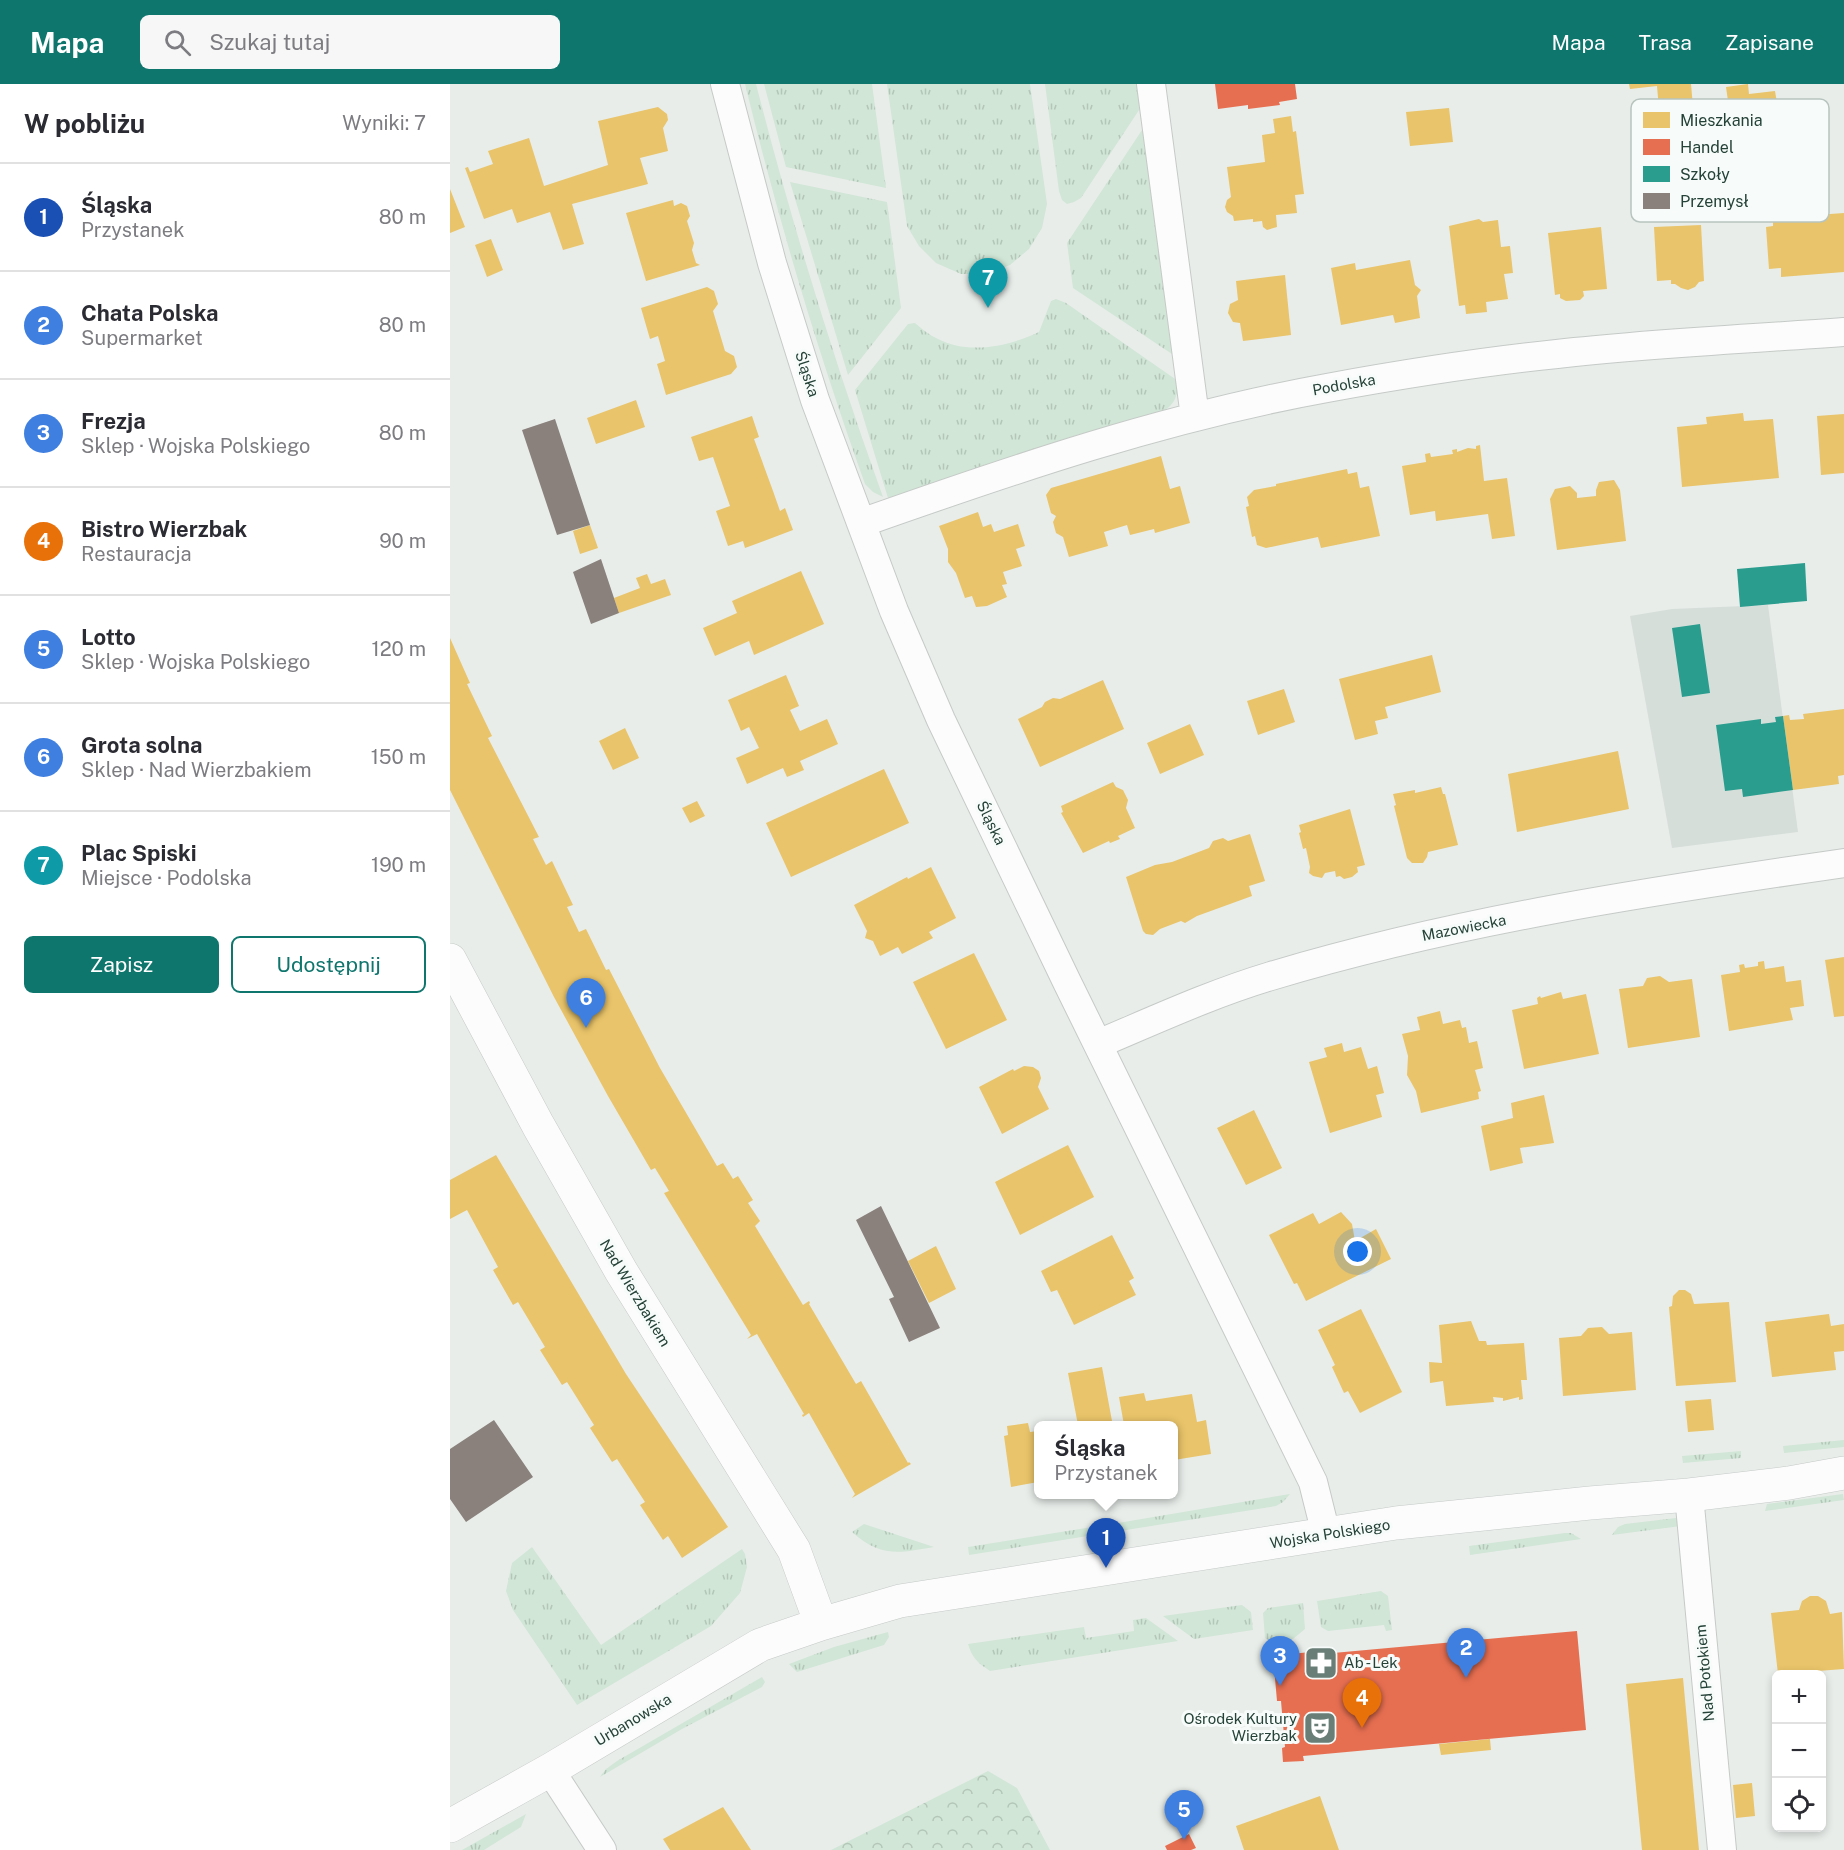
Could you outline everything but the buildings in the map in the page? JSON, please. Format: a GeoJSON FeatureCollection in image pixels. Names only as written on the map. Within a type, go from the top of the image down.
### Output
{"type":"FeatureCollection","features":[{"type":"Feature","properties":{"kind":"street","name":"Śląska"},"geometry":{"type":"LineString","coordinates":[[725,84],[772,263],[815,400],[894,611],[941,720],[1313,1482],[1326,1534]]}},
{"type":"Feature","properties":{"kind":"street"},"geometry":{"type":"LineString","coordinates":[[1150,84],[1195,417]]}},
{"type":"Feature","properties":{"kind":"street","name":"Podolska"},"geometry":{"type":"LineString","coordinates":[[861,523],[1044,459],[1195,417],[1324,388],[1417,372],[1545,355],[1844,333]]}},
{"type":"Feature","properties":{"kind":"street","name":"Mazowiecka"},"geometry":{"type":"LineString","coordinates":[[1098,1044],[1170,1012],[1269,977],[1431,934],[1589,902],[1844,862]]}},
{"type":"Feature","properties":{"kind":"street","name":"Nad Wierzbakiem"},"geometry":{"type":"LineString","coordinates":[[454,978],[621,1271],[794,1550],[821,1624]]}},
{"type":"Feature","properties":{"kind":"street","name":"Wojska Polskiego"},"geometry":{"type":"LineString","coordinates":[[821,1624],[911,1599],[1405,1522],[1689,1495],[1789,1483],[1844,1473]]}},
{"type":"Feature","properties":{"kind":"street","name":"Nad Potokiem"},"geometry":{"type":"LineString","coordinates":[[1689,1495],[1722,1850]]}},
{"type":"Feature","properties":{"kind":"street","name":"Urbanowska"},"geometry":{"type":"LineString","coordinates":[[450,1826],[550,1770],[760,1645],[821,1624]]}},
{"type":"Feature","properties":{"kind":"street"},"geometry":{"type":"LineString","coordinates":[[550,1770],[602,1850]]}},
{"type":"Feature","properties":{"kind":"shaded area"},"geometry":{"type":"Polygon","coordinates":[[[1768,605],[1798,832],[1672,848],[1630,616],[1672,609],[1768,605]]]}},
{"type":"Feature","properties":{"kind":"green space"},"geometry":{"type":"Polygon","coordinates":[[[745,84],[756,84],[815,292],[883,497],[873,492],[865,484],[831,385],[785,235],[745,84]]]}},
{"type":"Feature","properties":{"kind":"green space"},"geometry":{"type":"Polygon","coordinates":[[[764,84],[872,84],[886,188],[786,167],[764,84]]]}},
{"type":"Feature","properties":{"kind":"green space"},"geometry":{"type":"Polygon","coordinates":[[[887,84],[1030,84],[1047,204],[1042,228],[1029,249],[1010,265],[986,274],[961,274],[936,263],[919,246],[907,226],[887,84]]]}},
{"type":"Feature","properties":{"kind":"green space"},"geometry":{"type":"Polygon","coordinates":[[[1045,84],[1138,84],[1141,107],[1081,198],[1067,204],[1062,200],[1059,191],[1045,84]]]}},
{"type":"Feature","properties":{"kind":"green space"},"geometry":{"type":"Polygon","coordinates":[[[1144,127],[1175,356],[1073,288],[1067,243],[1144,127]]]}},
{"type":"Feature","properties":{"kind":"green space"},"geometry":{"type":"Polygon","coordinates":[[[790,182],[887,202],[901,308],[848,375],[790,182]]]}},
{"type":"Feature","properties":{"kind":"green space"},"geometry":{"type":"Polygon","coordinates":[[[1056,299],[1066,303],[1178,381],[1176,396],[1172,404],[1160,413],[1077,435],[888,498],[855,390],[908,324],[915,323],[935,337],[962,347],[1002,345],[1039,332],[1051,301],[1056,299]]]}},
{"type":"Feature","properties":{"kind":"green space"},"geometry":{"type":"Polygon","coordinates":[[[1844,1440],[1844,1447],[1784,1453],[1783,1446],[1844,1440]]]}},
{"type":"Feature","properties":{"kind":"green space"},"geometry":{"type":"Polygon","coordinates":[[[1741,1451],[1741,1458],[1683,1463],[1682,1456],[1741,1451]]]}},
{"type":"Feature","properties":{"kind":"green space"},"geometry":{"type":"Polygon","coordinates":[[[1290,1494],[1276,1506],[1120,1531],[1118,1523],[1290,1494]]]}},
{"type":"Feature","properties":{"kind":"green space"},"geometry":{"type":"Polygon","coordinates":[[[1843,1494],[1844,1500],[1765,1511],[1767,1504],[1843,1494]]]}},
{"type":"Feature","properties":{"kind":"green space"},"geometry":{"type":"Polygon","coordinates":[[[1676,1518],[1681,1526],[1612,1535],[1618,1527],[1625,1524],[1676,1518]]]}},
{"type":"Feature","properties":{"kind":"green space"},"geometry":{"type":"Polygon","coordinates":[[[864,1524],[934,1547],[900,1552],[881,1550],[852,1532],[864,1524]]]}},
{"type":"Feature","properties":{"kind":"green space"},"geometry":{"type":"Polygon","coordinates":[[[1092,1527],[1094,1535],[969,1555],[968,1547],[1092,1527]]]}},
{"type":"Feature","properties":{"kind":"green space"},"geometry":{"type":"Polygon","coordinates":[[[1571,1533],[1581,1539],[1470,1555],[1469,1546],[1571,1533]]]}},
{"type":"Feature","properties":{"kind":"green space"},"geometry":{"type":"Polygon","coordinates":[[[532,1547],[601,1645],[742,1549],[747,1567],[740,1593],[711,1626],[577,1705],[513,1610],[506,1591],[512,1563],[532,1547]]]}},
{"type":"Feature","properties":{"kind":"green space"},"geometry":{"type":"Polygon","coordinates":[[[1381,1591],[1388,1596],[1392,1630],[1386,1631],[1384,1625],[1328,1631],[1321,1627],[1317,1601],[1381,1591]]]}},
{"type":"Feature","properties":{"kind":"green space"},"geometry":{"type":"Polygon","coordinates":[[[1303,1603],[1305,1629],[1293,1639],[1271,1642],[1265,1638],[1263,1613],[1268,1608],[1303,1603]]]}},
{"type":"Feature","properties":{"kind":"green space"},"geometry":{"type":"Polygon","coordinates":[[[1242,1605],[1251,1612],[1253,1630],[1194,1639],[1163,1616],[1242,1605]]]}},
{"type":"Feature","properties":{"kind":"green space"},"geometry":{"type":"Polygon","coordinates":[[[1146,1618],[1178,1641],[990,1671],[976,1660],[968,1644],[1084,1627],[1086,1638],[1134,1631],[1133,1620],[1146,1618]]]}},
{"type":"Feature","properties":{"kind":"green space"},"geometry":{"type":"Polygon","coordinates":[[[888,1632],[889,1637],[884,1645],[797,1672],[789,1664],[834,1647],[888,1632]]]}},
{"type":"Feature","properties":{"kind":"green space"},"geometry":{"type":"Polygon","coordinates":[[[762,1677],[765,1682],[762,1687],[682,1729],[600,1777],[617,1761],[762,1677]]]}},
{"type":"Feature","properties":{"kind":"green space"},"geometry":{"type":"Polygon","coordinates":[[[988,1771],[1017,1788],[1050,1850],[831,1850],[988,1771]]]}},
{"type":"Feature","properties":{"kind":"green space"},"geometry":{"type":"Polygon","coordinates":[[[526,1814],[521,1827],[484,1850],[462,1850],[526,1814]]]}},
{"type":"Feature","properties":{"kind":"place","name":"Plac Spiski"},"geometry":{"type":"Point","coordinates":[988,308]}},
{"type":"Feature","properties":{"kind":"place","name":"Grota solna"},"geometry":{"type":"Point","coordinates":[586,1028]}},
{"type":"Feature","properties":{"kind":"place","name":"Śląska"},"geometry":{"type":"Point","coordinates":[1106,1568]}},
{"type":"Feature","properties":{"kind":"place","name":"Ab - Lek"},"geometry":{"type":"Point","coordinates":[1321,1663]}},
{"type":"Feature","properties":{"kind":"place","name":"Chata Polska"},"geometry":{"type":"Point","coordinates":[1466,1678]}},
{"type":"Feature","properties":{"kind":"place","name":"Frezja"},"geometry":{"type":"Point","coordinates":[1280,1686]}},
{"type":"Feature","properties":{"kind":"place","name":"Ośrodek Kultury Wierzbak"},"geometry":{"type":"Point","coordinates":[1320,1728]}},
{"type":"Feature","properties":{"kind":"place","name":"Bistro Wierzbak"},"geometry":{"type":"Point","coordinates":[1362,1728]}},
{"type":"Feature","properties":{"kind":"place","name":"Lotto"},"geometry":{"type":"Point","coordinates":[1184,1840]}}]}
